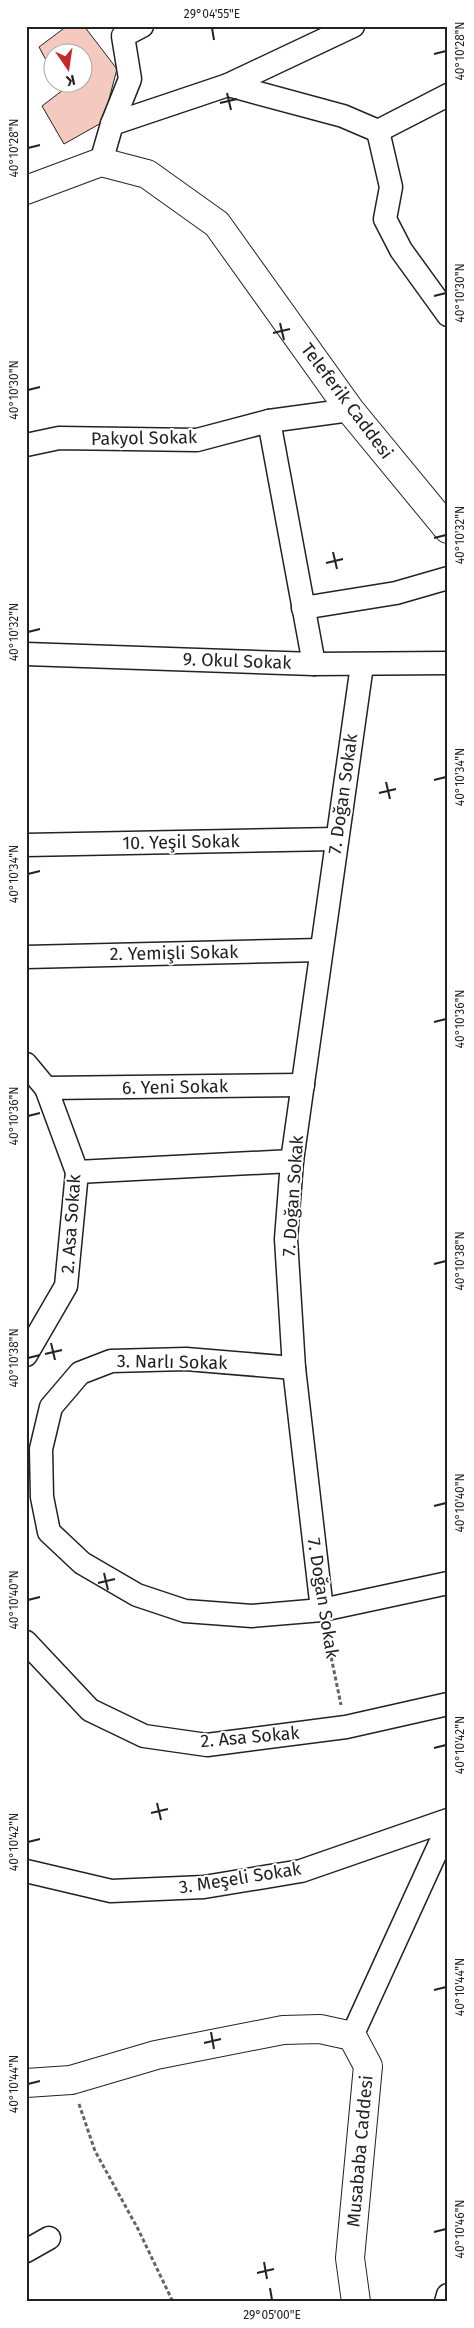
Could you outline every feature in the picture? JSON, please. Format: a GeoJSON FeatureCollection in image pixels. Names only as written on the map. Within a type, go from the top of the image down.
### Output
{"type":"FeatureCollection","features":[{"type":"Feature","properties":{"kind":"main road"},"geometry":{"type":"LineString","coordinates":[[26,190],[101,162]]}},
{"type":"Feature","properties":{"kind":"main road","name":"Teleferik Caddesi"},"geometry":{"type":"LineString","coordinates":[[101,162],[147,174],[217,224],[350,410],[448,529]]}},
{"type":"Feature","properties":{"kind":"main road"},"geometry":{"type":"LineString","coordinates":[[26,2083],[71,2080],[156,2055],[283,2030],[320,2029],[352,2036]]}},
{"type":"Feature","properties":{"kind":"main road","name":"Musababa Caddesi"},"geometry":{"type":"LineString","coordinates":[[352,2036],[368,2066],[350,2258],[356,2302]]}},
{"type":"Feature","properties":{"kind":"street"},"geometry":{"type":"LineString","coordinates":[[112,124],[228,85],[353,26]]}},
{"type":"Feature","properties":{"kind":"street"},"geometry":{"type":"LineString","coordinates":[[101,162],[112,124],[130,79],[127,29]]}},
{"type":"Feature","properties":{"kind":"street"},"geometry":{"type":"LineString","coordinates":[[228,85],[343,116],[378,131]]}},
{"type":"Feature","properties":{"kind":"street"},"geometry":{"type":"LineString","coordinates":[[378,131],[448,95]]}},
{"type":"Feature","properties":{"kind":"street"},"geometry":{"type":"LineString","coordinates":[[378,131],[391,187],[385,219],[401,250],[448,315]]}},
{"type":"Feature","properties":{"kind":"street","name":"Pakyol Sokak"},"geometry":{"type":"LineString","coordinates":[[26,445],[59,438],[197,440],[269,421],[350,410]]}},
{"type":"Feature","properties":{"kind":"street"},"geometry":{"type":"LineString","coordinates":[[269,421],[314,664]]}},
{"type":"Feature","properties":{"kind":"street"},"geometry":{"type":"LineString","coordinates":[[303,608],[396,593],[448,578]]}},
{"type":"Feature","properties":{"kind":"street","name":"9. Okul Sokak"},"geometry":{"type":"LineString","coordinates":[[26,654],[314,664],[448,663]]}},
{"type":"Feature","properties":{"kind":"street","name":"7. Doğan Sokak"},"geometry":{"type":"LineString","coordinates":[[322,1610],[294,1368],[286,1240],[292,1161],[362,665]]}},
{"type":"Feature","properties":{"kind":"street","name":"10. Yeşil Sokak"},"geometry":{"type":"LineString","coordinates":[[26,845],[336,840]]}},
{"type":"Feature","properties":{"kind":"street","name":"2. Yemişli Sokak"},"geometry":{"type":"LineString","coordinates":[[26,956],[321,950]]}},
{"type":"Feature","properties":{"kind":"street","name":"2. Asa Sokak"},"geometry":{"type":"LineString","coordinates":[[26,1064],[46,1088],[77,1172],[66,1286],[26,1355]]}},
{"type":"Feature","properties":{"kind":"street","name":"6. Yeni Sokak"},"geometry":{"type":"LineString","coordinates":[[46,1088],[303,1085]]}},
{"type":"Feature","properties":{"kind":"street"},"geometry":{"type":"LineString","coordinates":[[77,1172],[292,1161]]}},
{"type":"Feature","properties":{"kind":"street","name":"3. Narlı Sokak"},"geometry":{"type":"LineString","coordinates":[[49,1532],[42,1497],[41,1448],[51,1407],[80,1373],[111,1360],[186,1359],[294,1368]]}},
{"type":"Feature","properties":{"kind":"street"},"geometry":{"type":"LineString","coordinates":[[26,1500],[49,1532],[82,1563],[137,1594],[185,1611],[252,1616],[322,1610],[448,1583]]}},
{"type":"Feature","properties":{"kind":"street","name":"2. Asa Sokak"},"geometry":{"type":"LineString","coordinates":[[26,1642],[90,1710],[144,1736],[207,1745],[346,1727],[448,1704]]}},
{"type":"Feature","properties":{"kind":"street","name":"3. Meşeli Sokak"},"geometry":{"type":"LineString","coordinates":[[26,1871],[111,1890],[204,1888],[301,1871],[448,1820]]}},
{"type":"Feature","properties":{"kind":"street"},"geometry":{"type":"LineString","coordinates":[[352,2036],[448,1826]]}},
{"type":"Feature","properties":{"kind":"street"},"geometry":{"type":"LineString","coordinates":[[26,2251],[49,2238]]}},
{"type":"Feature","properties":{"kind":"street"},"geometry":{"type":"LineString","coordinates":[[446,2302],[448,2295]]}},
{"type":"Feature","properties":{"kind":"path","name":"7. Doğan Sokak"},"geometry":{"type":"LineString","coordinates":[[322,1610],[346,1727]]}},
{"type":"Feature","properties":{"kind":"path"},"geometry":{"type":"LineString","coordinates":[[71,2080],[95,2151],[138,2229],[173,2302]]}},
{"type":"Feature","properties":{"kind":"building"},"geometry":{"type":"Polygon","coordinates":[[[67,26],[84,26],[117,69],[103,122],[64,144],[42,106],[60,92],[92,92],[92,42],[46,42],[67,26]]]}}]}
